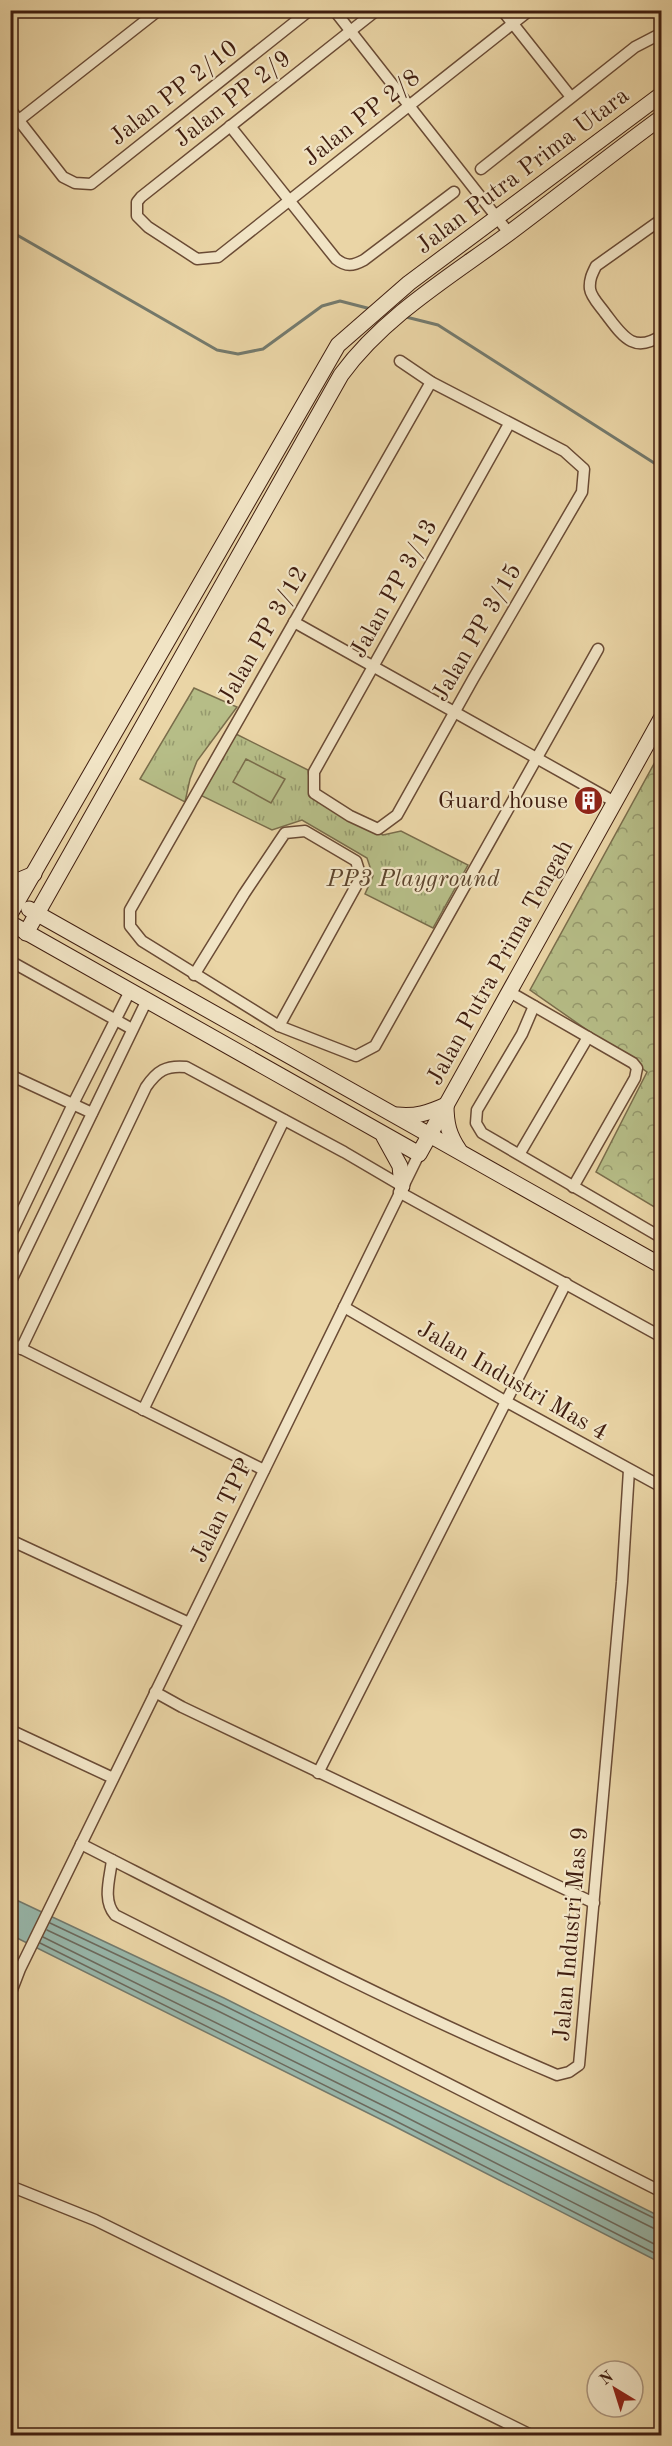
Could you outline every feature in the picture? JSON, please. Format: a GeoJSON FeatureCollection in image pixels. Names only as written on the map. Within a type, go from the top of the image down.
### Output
{"type":"FeatureCollection","features":[{"type":"Feature","properties":{"kind":"main road","name":"Jalan Putra Prima Utara"},"geometry":{"type":"LineString","coordinates":[[13,905],[34,874],[338,345],[409,283],[662,94]]}},
{"type":"Feature","properties":{"kind":"main road","name":"Jalan Putra Prima Utara"},"geometry":{"type":"LineString","coordinates":[[26,933],[340,375],[353,358],[436,286],[662,117]]}},
{"type":"Feature","properties":{"kind":"main road","name":"Jalan Putra Prima Tengah"},"geometry":{"type":"LineString","coordinates":[[419,1154],[613,801],[662,717]]}},
{"type":"Feature","properties":{"kind":"main road"},"geometry":{"type":"LineString","coordinates":[[10,884],[34,874]]}},
{"type":"Feature","properties":{"kind":"main road"},"geometry":{"type":"LineString","coordinates":[[52,887],[56,912],[64,929]]}},
{"type":"Feature","properties":{"kind":"main road"},"geometry":{"type":"LineString","coordinates":[[13,905],[37,914],[64,929],[662,1266]]}},
{"type":"Feature","properties":{"kind":"main road"},"geometry":{"type":"LineString","coordinates":[[10,923],[419,1154]]}},
{"type":"Feature","properties":{"kind":"main road"},"geometry":{"type":"LineString","coordinates":[[394,1115],[412,1117],[446,1106],[446,1125],[450,1137],[462,1154]]}},
{"type":"Feature","properties":{"kind":"main road"},"geometry":{"type":"LineString","coordinates":[[382,1134],[400,1166],[400,1189]]}},
{"type":"Feature","properties":{"kind":"street"},"geometry":{"type":"LineString","coordinates":[[10,109],[20,120],[159,10]]}},
{"type":"Feature","properties":{"kind":"street","name":"Jalan PP 2/10"},"geometry":{"type":"LineString","coordinates":[[20,120],[63,177],[75,183],[91,184],[310,10]]}},
{"type":"Feature","properties":{"kind":"street"},"geometry":{"type":"LineString","coordinates":[[334,10],[509,233]]}},
{"type":"Feature","properties":{"kind":"street","name":"Jalan PP 2/9"},"geometry":{"type":"LineString","coordinates":[[218,256],[198,259],[148,227],[137,216],[137,202],[377,10]]}},
{"type":"Feature","properties":{"kind":"street"},"geometry":{"type":"LineString","coordinates":[[502,10],[571,97]]}},
{"type":"Feature","properties":{"kind":"street","name":"Jalan PP 2/8"},"geometry":{"type":"LineString","coordinates":[[218,256],[530,10]]}},
{"type":"Feature","properties":{"kind":"street"},"geometry":{"type":"LineString","coordinates":[[481,168],[635,47],[662,33]]}},
{"type":"Feature","properties":{"kind":"street"},"geometry":{"type":"LineString","coordinates":[[230,126],[336,260],[344,265],[356,265],[454,192]]}},
{"type":"Feature","properties":{"kind":"street"},"geometry":{"type":"LineString","coordinates":[[662,219],[596,266],[590,278],[590,292],[625,339],[636,343],[651,342],[662,334]]}},
{"type":"Feature","properties":{"kind":"street"},"geometry":{"type":"LineString","coordinates":[[400,361],[431,381],[509,424]]}},
{"type":"Feature","properties":{"kind":"street","name":"Jalan PP 3/12"},"geometry":{"type":"LineString","coordinates":[[194,975],[142,941],[130,926],[130,910],[431,381]]}},
{"type":"Feature","properties":{"kind":"street","name":"Jalan PP 3/15"},"geometry":{"type":"LineString","coordinates":[[397,815],[582,492],[584,469],[564,451],[509,424]]}},
{"type":"Feature","properties":{"kind":"street","name":"Jalan PP 3/13"},"geometry":{"type":"LineString","coordinates":[[397,815],[378,829],[350,816],[314,793],[314,772],[509,424]]}},
{"type":"Feature","properties":{"kind":"street"},"geometry":{"type":"LineString","coordinates":[[294,622],[613,801]]}},
{"type":"Feature","properties":{"kind":"street"},"geometry":{"type":"LineString","coordinates":[[279,1026],[361,877],[356,861],[305,831],[285,833],[194,975],[279,1026],[356,1056],[375,1046],[598,649]]}},
{"type":"Feature","properties":{"kind":"street"},"geometry":{"type":"LineString","coordinates":[[10,961],[132,1029]]}},
{"type":"Feature","properties":{"kind":"street"},"geometry":{"type":"LineString","coordinates":[[10,1236],[130,991]]}},
{"type":"Feature","properties":{"kind":"street"},"geometry":{"type":"LineString","coordinates":[[508,991],[633,1063],[637,1068],[635,1078],[573,1187]]}},
{"type":"Feature","properties":{"kind":"street"},"geometry":{"type":"LineString","coordinates":[[10,1283],[147,1000]]}},
{"type":"Feature","properties":{"kind":"street"},"geometry":{"type":"LineString","coordinates":[[534,1006],[522,1034],[477,1110],[476,1123],[482,1133],[520,1153],[573,1187],[662,1238]]}},
{"type":"Feature","properties":{"kind":"street"},"geometry":{"type":"LineString","coordinates":[[520,1153],[588,1037]]}},
{"type":"Feature","properties":{"kind":"street"},"geometry":{"type":"LineString","coordinates":[[21,1349],[146,1087],[156,1073],[171,1066],[186,1067],[284,1120],[400,1189],[662,1337]]}},
{"type":"Feature","properties":{"kind":"street"},"geometry":{"type":"LineString","coordinates":[[10,1075],[92,1113]]}},
{"type":"Feature","properties":{"kind":"street"},"geometry":{"type":"LineString","coordinates":[[143,1410],[284,1120]]}},
{"type":"Feature","properties":{"kind":"street","name":"Jalan TPP"},"geometry":{"type":"LineString","coordinates":[[10,1995],[20,1968],[419,1154]]}},
{"type":"Feature","properties":{"kind":"street"},"geometry":{"type":"LineString","coordinates":[[318,1773],[566,1283]]}},
{"type":"Feature","properties":{"kind":"street","name":"Jalan Industri Mas 4"},"geometry":{"type":"LineString","coordinates":[[344,1307],[505,1401],[662,1487]]}},
{"type":"Feature","properties":{"kind":"street"},"geometry":{"type":"LineString","coordinates":[[10,1356],[16,1346],[264,1470]]}},
{"type":"Feature","properties":{"kind":"street","name":"Jalan Industri Mas 9"},"geometry":{"type":"LineString","coordinates":[[81,1844],[292,1951],[557,2075],[569,2072],[579,2065],[622,1582],[629,1470]]}},
{"type":"Feature","properties":{"kind":"street"},"geometry":{"type":"LineString","coordinates":[[10,1540],[189,1623]]}},
{"type":"Feature","properties":{"kind":"street"},"geometry":{"type":"LineString","coordinates":[[155,1692],[318,1773],[594,1903]]}},
{"type":"Feature","properties":{"kind":"street"},"geometry":{"type":"LineString","coordinates":[[10,1730],[113,1778]]}},
{"type":"Feature","properties":{"kind":"street"},"geometry":{"type":"LineString","coordinates":[[112,1860],[107,1898],[108,1907],[115,1915],[662,2192]]}},
{"type":"Feature","properties":{"kind":"street"},"geometry":{"type":"LineString","coordinates":[[10,2186],[95,2220],[533,2436]]}},
{"type":"Feature","properties":{"kind":"green space"},"geometry":{"type":"Polygon","coordinates":[[[194,688],[237,707],[197,761],[185,802],[140,779],[194,688]]]}},
{"type":"Feature","properties":{"kind":"green space","name":"PP3 Playground"},"geometry":{"type":"Polygon","coordinates":[[[234,733],[308,770],[311,794],[383,835],[401,831],[468,865],[433,928],[365,894],[373,876],[367,858],[302,820],[272,830],[196,793],[234,733]]]}},
{"type":"Feature","properties":{"kind":"green space"},"geometry":{"type":"Polygon","coordinates":[[[661,751],[661,1211],[596,1172],[647,1072],[530,990],[661,751]]]}},
{"type":"Feature","properties":{"kind":"green space"},"geometry":{"type":"Polygon","coordinates":[[[246,759],[285,779],[271,803],[233,782],[246,759]]]}},
{"type":"Feature","properties":{"kind":"water"},"geometry":{"type":"Polygon","coordinates":[[[10,1897],[224,1998],[661,2217],[661,2263],[390,2124],[11,1935],[10,1897]]]}},
{"type":"Feature","properties":{"kind":"waterway"},"geometry":{"type":"LineString","coordinates":[[10,231],[217,350],[238,354],[263,349],[322,306],[340,301],[371,309]]}},
{"type":"Feature","properties":{"kind":"waterway"},"geometry":{"type":"LineString","coordinates":[[406,317],[438,325],[662,468]]}},
{"type":"Feature","properties":{"kind":"place","name":"Guard house"},"geometry":{"type":"Point","coordinates":[589,800]}}]}
